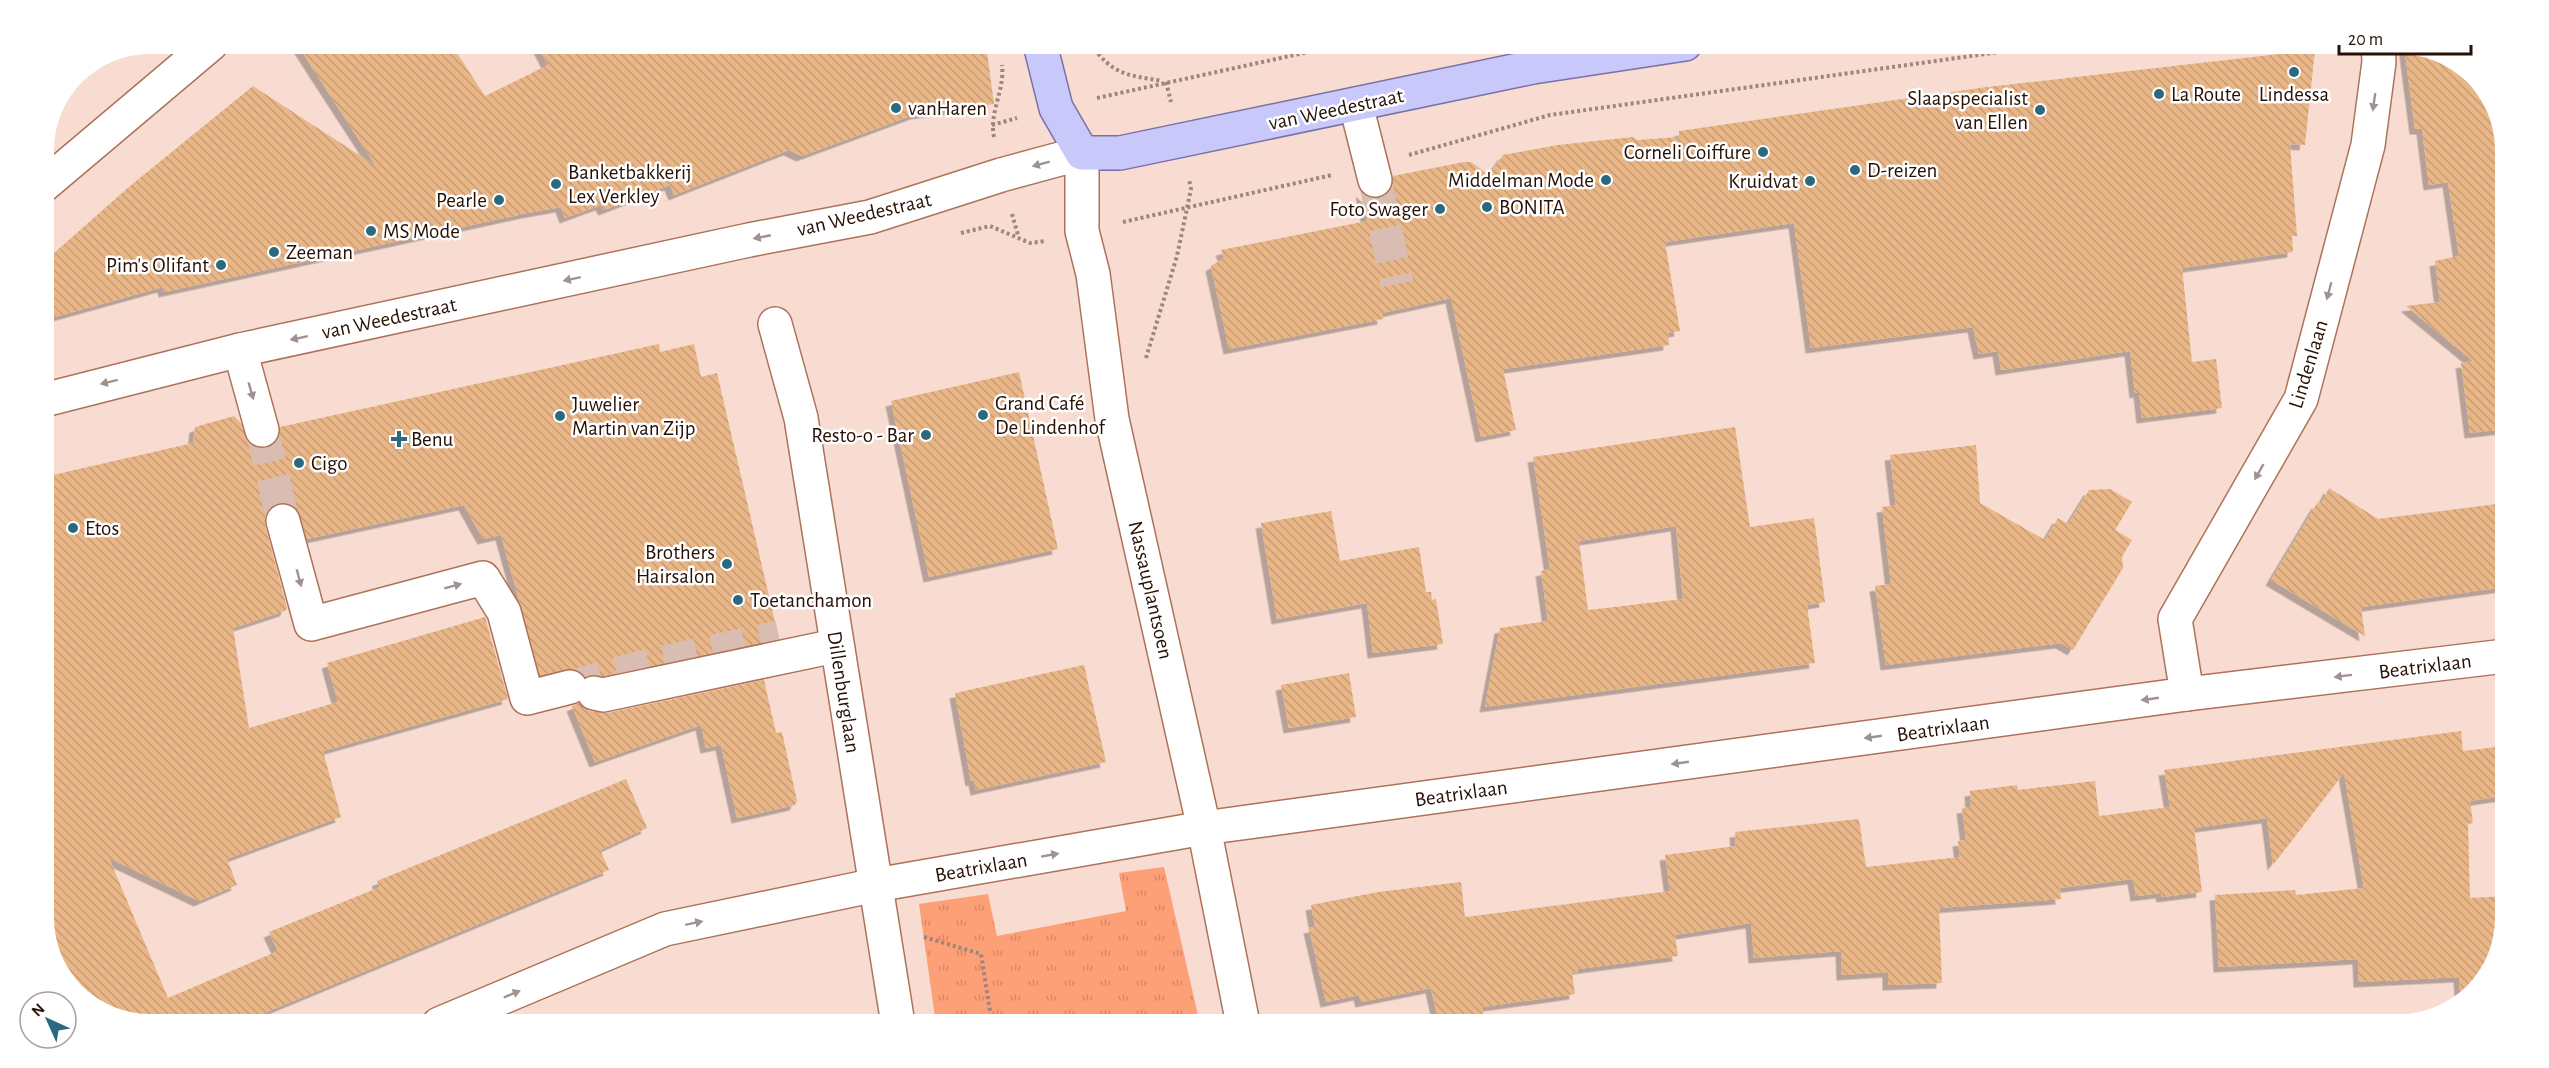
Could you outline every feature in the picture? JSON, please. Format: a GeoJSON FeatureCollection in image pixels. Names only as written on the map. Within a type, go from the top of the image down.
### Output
{"type":"FeatureCollection","features":[{"type":"Feature","properties":{"kind":"main road"},"geometry":{"type":"LineString","coordinates":[[1042,54],[1056,108],[1082,153]]}},
{"type":"Feature","properties":{"kind":"main road","name":"van Weedestraat"},"geometry":{"type":"LineString","coordinates":[[1082,153],[1120,153],[1140,150],[1533,67],[1619,54]]}},
{"type":"Feature","properties":{"kind":"street"},"geometry":{"type":"LineString","coordinates":[[54,177],[199,54]]}},
{"type":"Feature","properties":{"kind":"street","name":"Lindenlaan"},"geometry":{"type":"LineString","coordinates":[[2187,694],[2175,619],[2301,399],[2368,145],[2379,54]]}},
{"type":"Feature","properties":{"kind":"street"},"geometry":{"type":"LineString","coordinates":[[1356,105],[1372,173]]}},
{"type":"Feature","properties":{"kind":"street","name":"van Weedestraat"},"geometry":{"type":"LineString","coordinates":[[54,397],[240,350],[749,240],[870,217],[1001,175],[1082,153]]}},
{"type":"Feature","properties":{"kind":"street","name":"Nassauplantsoen"},"geometry":{"type":"LineString","coordinates":[[1082,153],[1082,231],[1093,274],[1112,419],[1204,828],[1241,1014]]}},
{"type":"Feature","properties":{"kind":"street","name":"Dillenburglaan"},"geometry":{"type":"LineString","coordinates":[[775,324],[801,418],[834,636],[876,885]]}},
{"type":"Feature","properties":{"kind":"street"},"geometry":{"type":"LineString","coordinates":[[240,350],[262,430]]}},
{"type":"Feature","properties":{"kind":"street"},"geometry":{"type":"LineString","coordinates":[[283,521],[311,624],[483,578],[504,612],[527,698],[582,690],[603,695],[834,636]]}},
{"type":"Feature","properties":{"kind":"street"},"geometry":{"type":"LineString","coordinates":[[779,637],[834,636]]}},
{"type":"Feature","properties":{"kind":"street","name":"Beatrixlaan"},"geometry":{"type":"LineString","coordinates":[[463,1014],[665,930],[914,878],[1204,828],[2187,694],[2495,657]]}},
{"type":"Feature","properties":{"kind":"street"},"geometry":{"type":"LineString","coordinates":[[876,885],[896,1014]]}},
{"type":"Feature","properties":{"kind":"path"},"geometry":{"type":"LineString","coordinates":[[1098,54],[1104,63],[1131,76],[1166,82],[1297,54]]}},
{"type":"Feature","properties":{"kind":"path"},"geometry":{"type":"LineString","coordinates":[[1144,362],[1177,256],[1187,208],[1372,173],[1550,115],[1986,54]]}},
{"type":"Feature","properties":{"kind":"path"},"geometry":{"type":"LineString","coordinates":[[992,125],[1003,81],[1001,62]]}},
{"type":"Feature","properties":{"kind":"path"},"geometry":{"type":"LineString","coordinates":[[914,878],[924,937],[981,954],[990,1014]]}},
{"type":"Feature","properties":{"kind":"green space"},"geometry":{"type":"Polygon","coordinates":[[[1164,867],[1198,1014],[935,1014],[919,904],[988,894],[997,936],[1126,911],[1119,873],[1164,867]]]}},
{"type":"Feature","properties":{"kind":"building"},"geometry":{"type":"Polygon","coordinates":[[[303,54],[458,54],[485,96],[548,65],[542,54],[987,54],[994,104],[916,114],[802,156],[789,150],[674,195],[670,185],[604,210],[601,205],[565,218],[561,207],[527,213],[164,292],[163,287],[54,317],[54,253],[130,186],[253,86],[376,166],[303,54]]]}},
{"type":"Feature","properties":{"kind":"building"},"geometry":{"type":"Polygon","coordinates":[[[2280,54],[2315,54],[2305,145],[2290,144],[2297,236],[2292,236],[2293,252],[2182,268],[2192,362],[2216,359],[2222,408],[2142,418],[2139,392],[2135,393],[2130,351],[2001,370],[1998,351],[1979,354],[1973,327],[1811,348],[1794,223],[1665,242],[1680,331],[1668,333],[1669,345],[1503,369],[1516,430],[1481,437],[1451,298],[1382,313],[1383,319],[1229,349],[1211,266],[1224,258],[1221,250],[1367,221],[1361,191],[1369,198],[1380,198],[1393,186],[1393,176],[1464,162],[1471,162],[1489,175],[1503,155],[1558,145],[1633,137],[1637,140],[1679,137],[1679,131],[1987,87],[2280,54]]]}},
{"type":"Feature","properties":{"kind":"building"},"geometry":{"type":"Polygon","coordinates":[[[2405,55],[2436,61],[2467,82],[2482,102],[2492,125],[2495,144],[2495,430],[2470,433],[2461,363],[2473,361],[2406,306],[2440,302],[2435,261],[2459,256],[2448,182],[2429,185],[2422,129],[2415,129],[2405,55]]]}},
{"type":"Feature","properties":{"kind":"building"},"geometry":{"type":"Polygon","coordinates":[[[659,344],[660,352],[694,344],[701,377],[717,373],[779,639],[603,676],[585,677],[576,669],[540,675],[501,535],[483,539],[464,505],[307,539],[297,508],[287,503],[278,503],[269,508],[265,517],[265,525],[287,608],[285,611],[233,628],[249,728],[338,702],[327,663],[485,617],[508,699],[323,751],[341,817],[227,859],[237,885],[199,901],[109,858],[168,998],[278,951],[269,932],[380,887],[377,881],[626,779],[647,828],[600,850],[609,870],[262,1014],[131,1012],[113,1007],[82,986],[61,955],[54,924],[54,475],[193,443],[195,427],[234,416],[241,423],[249,444],[258,448],[266,448],[276,443],[280,427],[659,344]]]}},
{"type":"Feature","properties":{"kind":"building"},"geometry":{"type":"Polygon","coordinates":[[[1019,372],[1058,549],[929,577],[891,401],[1019,372]]]}},
{"type":"Feature","properties":{"kind":"building"},"geometry":{"type":"Polygon","coordinates":[[[1735,427],[1750,527],[1814,518],[1825,602],[1807,605],[1815,663],[1485,707],[1500,628],[1548,621],[1541,571],[1550,569],[1533,457],[1735,427]],[[1676,526],[1579,541],[1588,610],[1683,599],[1676,526]]]}},
{"type":"Feature","properties":{"kind":"building"},"geometry":{"type":"Polygon","coordinates":[[[1976,445],[1980,503],[2045,540],[2058,518],[2068,524],[2089,490],[2110,489],[2132,502],[2115,530],[2132,540],[2122,557],[2123,568],[2073,650],[2061,643],[1886,665],[1875,586],[1891,584],[1882,507],[1896,505],[1890,455],[1976,445]]]}},
{"type":"Feature","properties":{"kind":"building"},"geometry":{"type":"Polygon","coordinates":[[[2329,488],[2378,519],[2495,504],[2495,588],[2361,607],[2365,636],[2271,580],[2317,503],[2321,504],[2329,488]]]}},
{"type":"Feature","properties":{"kind":"building"},"geometry":{"type":"Polygon","coordinates":[[[1331,511],[1340,561],[1419,547],[1426,592],[1431,592],[1432,600],[1436,599],[1443,644],[1373,653],[1367,603],[1277,619],[1261,523],[1331,511]]]}},
{"type":"Feature","properties":{"kind":"building"},"geometry":{"type":"Polygon","coordinates":[[[1084,665],[1106,762],[976,790],[974,780],[971,781],[955,693],[1084,665]]]}},
{"type":"Feature","properties":{"kind":"building"},"geometry":{"type":"Polygon","coordinates":[[[1349,673],[1356,717],[1289,728],[1281,685],[1349,673]]]}},
{"type":"Feature","properties":{"kind":"building"},"geometry":{"type":"Polygon","coordinates":[[[764,680],[776,733],[782,732],[797,801],[795,805],[737,818],[721,745],[706,748],[701,725],[595,762],[572,706],[579,703],[589,711],[607,713],[764,680]]]}},
{"type":"Feature","properties":{"kind":"building"},"geometry":{"type":"Polygon","coordinates":[[[2461,731],[2463,751],[2495,747],[2495,797],[2470,801],[2473,823],[2468,824],[2470,898],[2495,897],[2493,937],[2482,966],[2460,992],[2459,977],[2359,982],[2358,959],[2219,967],[2215,895],[2295,890],[2296,895],[2364,888],[2344,773],[2273,865],[2267,818],[2194,828],[2202,892],[2162,897],[2161,893],[2136,896],[2133,879],[2060,888],[2061,899],[1939,908],[1942,983],[1888,985],[1888,972],[1842,975],[1841,951],[1754,958],[1751,923],[1675,935],[1678,956],[1578,969],[1578,972],[1572,973],[1575,994],[1482,1007],[1484,1014],[1437,1014],[1431,988],[1361,1002],[1359,995],[1326,1002],[1309,928],[1315,927],[1311,905],[1378,892],[1461,882],[1465,917],[1670,891],[1665,855],[1736,846],[1735,832],[1859,819],[1866,867],[1960,857],[1958,841],[1966,840],[1962,808],[1971,807],[1970,791],[2017,785],[2018,790],[2095,781],[2099,816],[2170,807],[2164,770],[2461,731]]]}},
{"type":"Feature","properties":{"kind":"tunnel"},"geometry":{"type":"LineString","coordinates":[[1375,180],[1397,284]]}},
{"type":"Feature","properties":{"kind":"tunnel"},"geometry":{"type":"LineString","coordinates":[[262,430],[283,521]]}},
{"type":"Feature","properties":{"kind":"tunnel"},"geometry":{"type":"LineString","coordinates":[[570,687],[637,668],[779,637]]}},
{"type":"Feature","properties":{"kind":"place","name":"Lindessa"},"geometry":{"type":"Point","coordinates":[2294,72]}},
{"type":"Feature","properties":{"kind":"place","name":"La Route"},"geometry":{"type":"Point","coordinates":[2159,94]}},
{"type":"Feature","properties":{"kind":"place","name":"vanHaren"},"geometry":{"type":"Point","coordinates":[896,108]}},
{"type":"Feature","properties":{"kind":"place","name":"Slaapspecialist van Ellen"},"geometry":{"type":"Point","coordinates":[2040,110]}},
{"type":"Feature","properties":{"kind":"place","name":"Corneli Coiffure"},"geometry":{"type":"Point","coordinates":[1763,152]}},
{"type":"Feature","properties":{"kind":"place","name":"D-reizen"},"geometry":{"type":"Point","coordinates":[1855,170]}},
{"type":"Feature","properties":{"kind":"place","name":"Middelman Mode"},"geometry":{"type":"Point","coordinates":[1606,180]}},
{"type":"Feature","properties":{"kind":"place","name":"Kruidvat"},"geometry":{"type":"Point","coordinates":[1810,181]}},
{"type":"Feature","properties":{"kind":"place","name":"Banketbakkerij Lex Verkley"},"geometry":{"type":"Point","coordinates":[556,184]}},
{"type":"Feature","properties":{"kind":"place","name":"Pearle"},"geometry":{"type":"Point","coordinates":[499,200]}},
{"type":"Feature","properties":{"kind":"place","name":"BONITA"},"geometry":{"type":"Point","coordinates":[1487,207]}},
{"type":"Feature","properties":{"kind":"place","name":"Foto Swager"},"geometry":{"type":"Point","coordinates":[1440,209]}},
{"type":"Feature","properties":{"kind":"place","name":"MS Mode"},"geometry":{"type":"Point","coordinates":[371,231]}},
{"type":"Feature","properties":{"kind":"place","name":"Zeeman"},"geometry":{"type":"Point","coordinates":[274,252]}},
{"type":"Feature","properties":{"kind":"place","name":"Pim's Olifant"},"geometry":{"type":"Point","coordinates":[221,265]}},
{"type":"Feature","properties":{"kind":"place","name":"Grand Café De Lindenhof"},"geometry":{"type":"Point","coordinates":[983,415]}},
{"type":"Feature","properties":{"kind":"place","name":"Juwelier Martin van Zijp"},"geometry":{"type":"Point","coordinates":[560,416]}},
{"type":"Feature","properties":{"kind":"place","name":"Resto-o - Bar"},"geometry":{"type":"Point","coordinates":[926,435]}},
{"type":"Feature","properties":{"kind":"place","name":"Benu"},"geometry":{"type":"Point","coordinates":[399,439]}},
{"type":"Feature","properties":{"kind":"place","name":"Cigo"},"geometry":{"type":"Point","coordinates":[299,463]}},
{"type":"Feature","properties":{"kind":"place","name":"Etos"},"geometry":{"type":"Point","coordinates":[73,528]}},
{"type":"Feature","properties":{"kind":"place","name":"Brothers Hairsalon"},"geometry":{"type":"Point","coordinates":[727,564]}},
{"type":"Feature","properties":{"kind":"place","name":"Toetanchamon"},"geometry":{"type":"Point","coordinates":[738,600]}}]}
